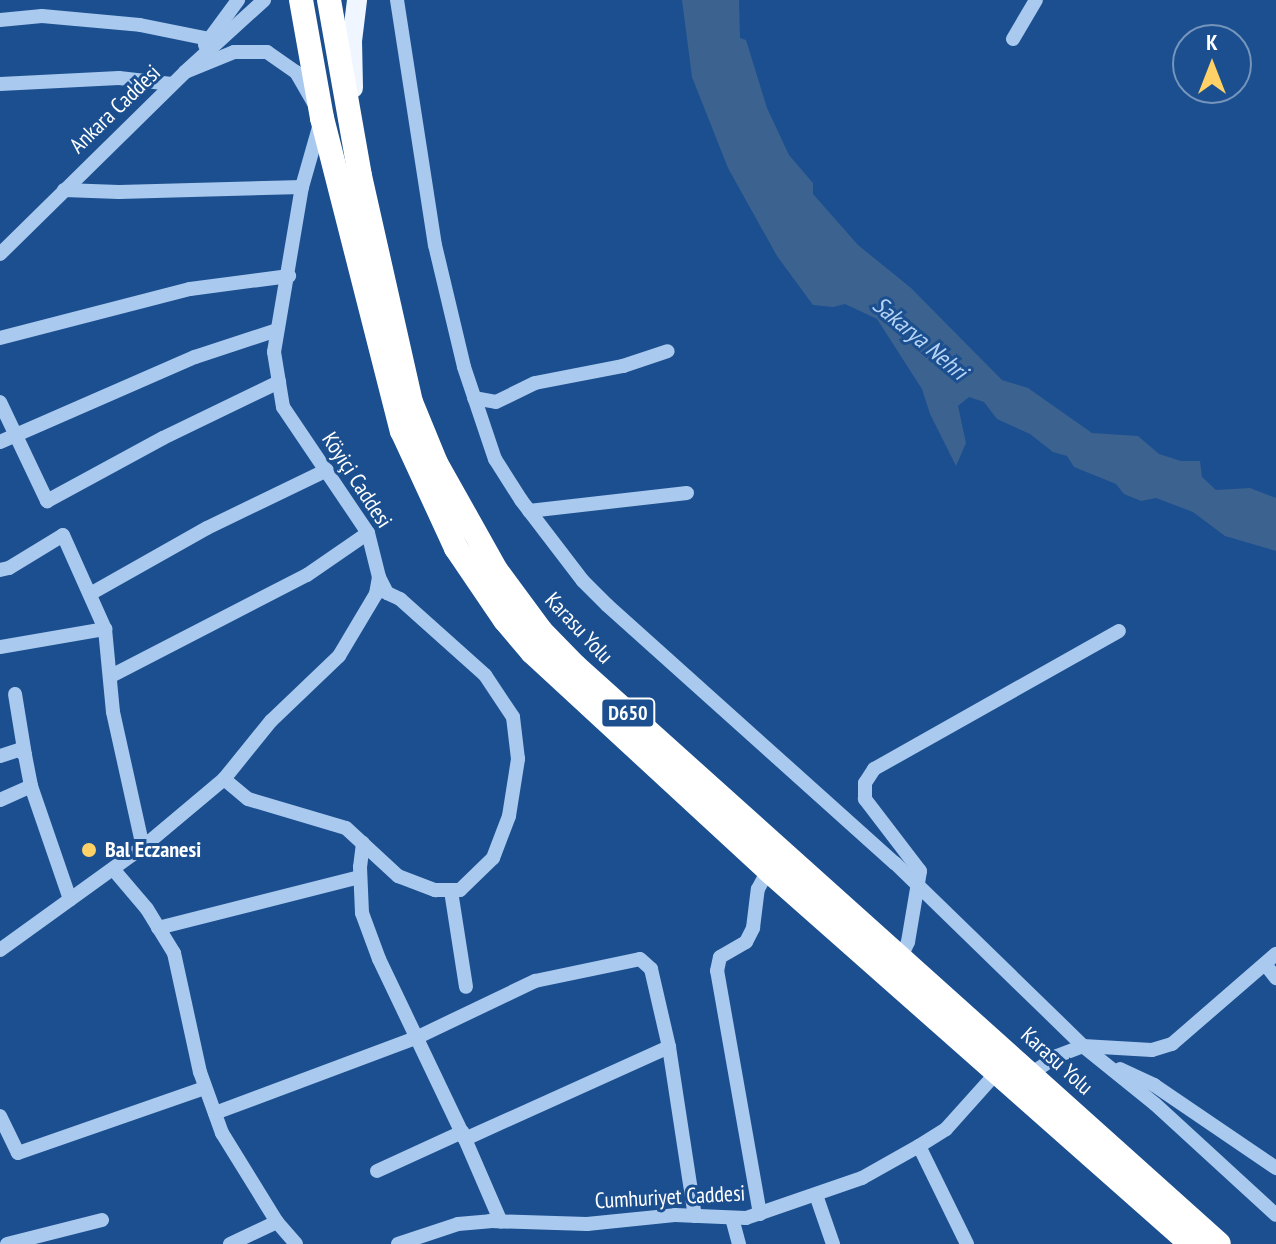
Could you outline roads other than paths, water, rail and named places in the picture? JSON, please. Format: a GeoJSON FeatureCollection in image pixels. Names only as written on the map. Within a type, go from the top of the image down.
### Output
{"type":"FeatureCollection","features":[{"type":"Feature","properties":{"kind":"highway","name":"Karasu Yolu"},"geometry":{"type":"LineString","coordinates":[[301,0],[322,118],[402,431],[456,548],[532,652],[768,870],[999,1070],[1191,1244]]}},
{"type":"Feature","properties":{"kind":"highway","name":"Karasu Yolu"},"geometry":{"type":"LineString","coordinates":[[329,0],[389,320],[411,402],[442,476],[496,570],[541,631],[575,666],[1219,1244]]}},
{"type":"Feature","properties":{"kind":"main road"},"geometry":{"type":"LineString","coordinates":[[357,0],[352,41],[360,176]]}},
{"type":"Feature","properties":{"kind":"street"},"geometry":{"type":"LineString","coordinates":[[185,72],[238,0]]}},
{"type":"Feature","properties":{"kind":"street","name":"Ankara Caddesi"},"geometry":{"type":"LineString","coordinates":[[0,254],[172,84],[264,0]]}},
{"type":"Feature","properties":{"kind":"street"},"geometry":{"type":"LineString","coordinates":[[397,0],[435,245],[474,398],[495,459],[529,511],[583,581],[607,605],[918,886],[1083,1046],[1167,1114],[1276,1215]]}},
{"type":"Feature","properties":{"kind":"street"},"geometry":{"type":"LineString","coordinates":[[1013,39],[1036,0]]}},
{"type":"Feature","properties":{"kind":"street"},"geometry":{"type":"LineString","coordinates":[[0,20],[42,16],[140,25],[209,39]]}},
{"type":"Feature","properties":{"kind":"street"},"geometry":{"type":"LineString","coordinates":[[185,72],[234,52],[267,52],[296,72],[322,118]]}},
{"type":"Feature","properties":{"kind":"street"},"geometry":{"type":"LineString","coordinates":[[0,84],[119,78],[172,84]]}},
{"type":"Feature","properties":{"kind":"street","name":"Köyiçi Caddesi"},"geometry":{"type":"LineString","coordinates":[[322,118],[302,187],[274,352],[283,407],[368,533],[379,577]]}},
{"type":"Feature","properties":{"kind":"street"},"geometry":{"type":"LineString","coordinates":[[64,190],[119,192],[302,187]]}},
{"type":"Feature","properties":{"kind":"street"},"geometry":{"type":"LineString","coordinates":[[0,338],[190,289],[289,276]]}},
{"type":"Feature","properties":{"kind":"street"},"geometry":{"type":"LineString","coordinates":[[0,442],[14,434],[43,426],[195,357],[277,330]]}},
{"type":"Feature","properties":{"kind":"street"},"geometry":{"type":"LineString","coordinates":[[474,398],[496,402],[535,383],[623,366],[668,351]]}},
{"type":"Feature","properties":{"kind":"street"},"geometry":{"type":"LineString","coordinates":[[0,402],[47,501],[163,438],[279,382]]}},
{"type":"Feature","properties":{"kind":"street"},"geometry":{"type":"LineString","coordinates":[[90,594],[207,528],[327,470]]}},
{"type":"Feature","properties":{"kind":"street"},"geometry":{"type":"LineString","coordinates":[[529,511],[687,493]]}},
{"type":"Feature","properties":{"kind":"street"},"geometry":{"type":"LineString","coordinates":[[111,676],[307,575],[368,533]]}},
{"type":"Feature","properties":{"kind":"street"},"geometry":{"type":"LineString","coordinates":[[0,570],[9,568],[63,535],[105,629],[113,712],[143,847]]}},
{"type":"Feature","properties":{"kind":"street"},"geometry":{"type":"LineString","coordinates":[[224,779],[248,799],[332,821],[363,843],[398,876],[435,890],[451,891],[472,882],[493,858],[509,816],[518,759],[513,717],[485,675],[400,599],[387,593],[379,577]]}},
{"type":"Feature","properties":{"kind":"street"},"geometry":{"type":"LineString","coordinates":[[0,950],[143,847],[224,779],[271,721],[339,656],[376,594],[379,577]]}},
{"type":"Feature","properties":{"kind":"street"},"geometry":{"type":"LineString","coordinates":[[0,647],[105,629]]}},
{"type":"Feature","properties":{"kind":"street"},"geometry":{"type":"LineString","coordinates":[[901,957],[908,942],[920,871],[865,799],[865,783],[874,769],[1119,631]]}},
{"type":"Feature","properties":{"kind":"street"},"geometry":{"type":"LineString","coordinates":[[15,694],[31,786],[70,899]]}},
{"type":"Feature","properties":{"kind":"street"},"geometry":{"type":"LineString","coordinates":[[0,756],[19,750],[25,755]]}},
{"type":"Feature","properties":{"kind":"street"},"geometry":{"type":"LineString","coordinates":[[0,800],[31,786]]}},
{"type":"Feature","properties":{"kind":"street"},"geometry":{"type":"LineString","coordinates":[[363,843],[360,877],[362,913],[374,948],[464,1135],[501,1222]]}},
{"type":"Feature","properties":{"kind":"street"},"geometry":{"type":"LineString","coordinates":[[113,869],[174,953],[205,1088],[222,1133],[277,1222],[296,1244]]}},
{"type":"Feature","properties":{"kind":"street"},"geometry":{"type":"LineString","coordinates":[[760,1214],[717,971],[720,957],[746,942],[753,928],[758,889],[768,870]]}},
{"type":"Feature","properties":{"kind":"street"},"geometry":{"type":"LineString","coordinates":[[158,928],[360,877]]}},
{"type":"Feature","properties":{"kind":"street"},"geometry":{"type":"LineString","coordinates":[[451,891],[466,987]]}},
{"type":"Feature","properties":{"kind":"street"},"geometry":{"type":"LineString","coordinates":[[215,1113],[418,1037],[535,981],[640,959],[651,969],[669,1047],[695,1216]]}},
{"type":"Feature","properties":{"kind":"street"},"geometry":{"type":"LineString","coordinates":[[1032,1073],[1057,1056],[1083,1046],[1152,1050],[1165,1047],[1180,1039],[1270,959],[1276,978]]}},
{"type":"Feature","properties":{"kind":"street"},"geometry":{"type":"LineString","coordinates":[[377,1171],[669,1047]]}},
{"type":"Feature","properties":{"kind":"street"},"geometry":{"type":"LineString","coordinates":[[1102,1061],[1154,1085],[1276,1168]]}},
{"type":"Feature","properties":{"kind":"street","name":"Cumhuriyet Caddesi"},"geometry":{"type":"LineString","coordinates":[[398,1244],[458,1224],[587,1224],[760,1214],[862,1178],[919,1146],[946,1129],[999,1070]]}},
{"type":"Feature","properties":{"kind":"street"},"geometry":{"type":"LineString","coordinates":[[0,1116],[18,1153],[205,1088]]}},
{"type":"Feature","properties":{"kind":"street"},"geometry":{"type":"LineString","coordinates":[[919,1146],[967,1244]]}},
{"type":"Feature","properties":{"kind":"street"},"geometry":{"type":"LineString","coordinates":[[816,1195],[833,1244]]}},
{"type":"Feature","properties":{"kind":"street"},"geometry":{"type":"LineString","coordinates":[[732,1218],[739,1244]]}},
{"type":"Feature","properties":{"kind":"street"},"geometry":{"type":"LineString","coordinates":[[7,1244],[102,1220]]}},
{"type":"Feature","properties":{"kind":"street"},"geometry":{"type":"LineString","coordinates":[[230,1244],[277,1222]]}},
{"type":"Feature","properties":{"kind":"water","name":"Sakarya Nehri"},"geometry":{"type":"Polygon","coordinates":[[[682,0],[739,0],[740,38],[746,40],[767,108],[789,155],[813,183],[813,194],[858,245],[911,288],[1002,380],[1028,388],[1092,433],[1138,436],[1159,454],[1181,461],[1200,461],[1202,477],[1216,490],[1250,488],[1276,498],[1276,551],[1225,536],[1193,512],[1156,498],[1141,501],[1124,494],[1116,484],[1074,467],[1067,456],[1053,452],[1030,434],[997,419],[984,402],[969,397],[958,406],[966,443],[956,466],[930,414],[922,389],[877,319],[845,304],[833,307],[813,305],[777,256],[728,168],[692,77],[682,0]]]}},
{"type":"Feature","properties":{"kind":"place","name":"Bal Eczanesi"},"geometry":{"type":"Point","coordinates":[89,850]}}]}
